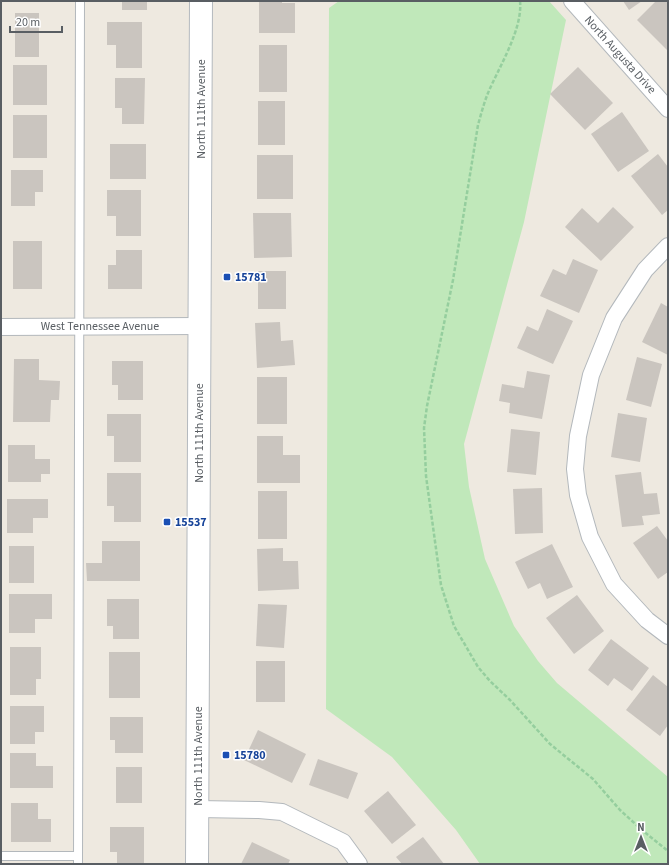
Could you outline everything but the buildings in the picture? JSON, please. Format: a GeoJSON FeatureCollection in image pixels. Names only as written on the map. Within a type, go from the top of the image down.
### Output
{"type":"FeatureCollection","features":[{"type":"Feature","properties":{"kind":"street","name":"North 111th Avenue"},"geometry":{"type":"LineString","coordinates":[[197,864],[201,1]]}},
{"type":"Feature","properties":{"kind":"street","name":"North Augusta Drive"},"geometry":{"type":"LineString","coordinates":[[572,1],[668,109]]}},
{"type":"Feature","properties":{"kind":"street"},"geometry":{"type":"LineString","coordinates":[[668,246],[644,270],[614,318],[591,375],[578,436],[575,469],[578,495],[590,537],[614,584],[647,620],[668,636]]}},
{"type":"Feature","properties":{"kind":"street","name":"West Tennessee Avenue"},"geometry":{"type":"LineString","coordinates":[[1,327],[200,326]]}},
{"type":"Feature","properties":{"kind":"street"},"geometry":{"type":"LineString","coordinates":[[198,809],[282,812],[343,842],[360,864]]}},
{"type":"Feature","properties":{"kind":"lane"},"geometry":{"type":"LineString","coordinates":[[1,856],[78,860],[78,326],[80,1]]}},
{"type":"Feature","properties":{"kind":"path"},"geometry":{"type":"LineString","coordinates":[[520,1],[521,8],[517,26],[488,94],[478,125],[450,300],[426,406],[424,428],[426,476],[441,585],[454,626],[478,667],[550,744],[593,779],[620,810],[668,851]]}},
{"type":"Feature","properties":{"kind":"green space"},"geometry":{"type":"Polygon","coordinates":[[[339,1],[549,1],[566,20],[524,222],[464,444],[469,487],[485,559],[514,626],[538,661],[557,683],[668,777],[668,864],[480,864],[456,830],[392,757],[326,709],[329,8],[339,1]]]}},
{"type":"Feature","properties":{"kind":"place","name":"15781"},"geometry":{"type":"Point","coordinates":[227,277]}},
{"type":"Feature","properties":{"kind":"place","name":"15537"},"geometry":{"type":"Point","coordinates":[167,522]}},
{"type":"Feature","properties":{"kind":"place","name":"15780"},"geometry":{"type":"Point","coordinates":[226,755]}}]}
